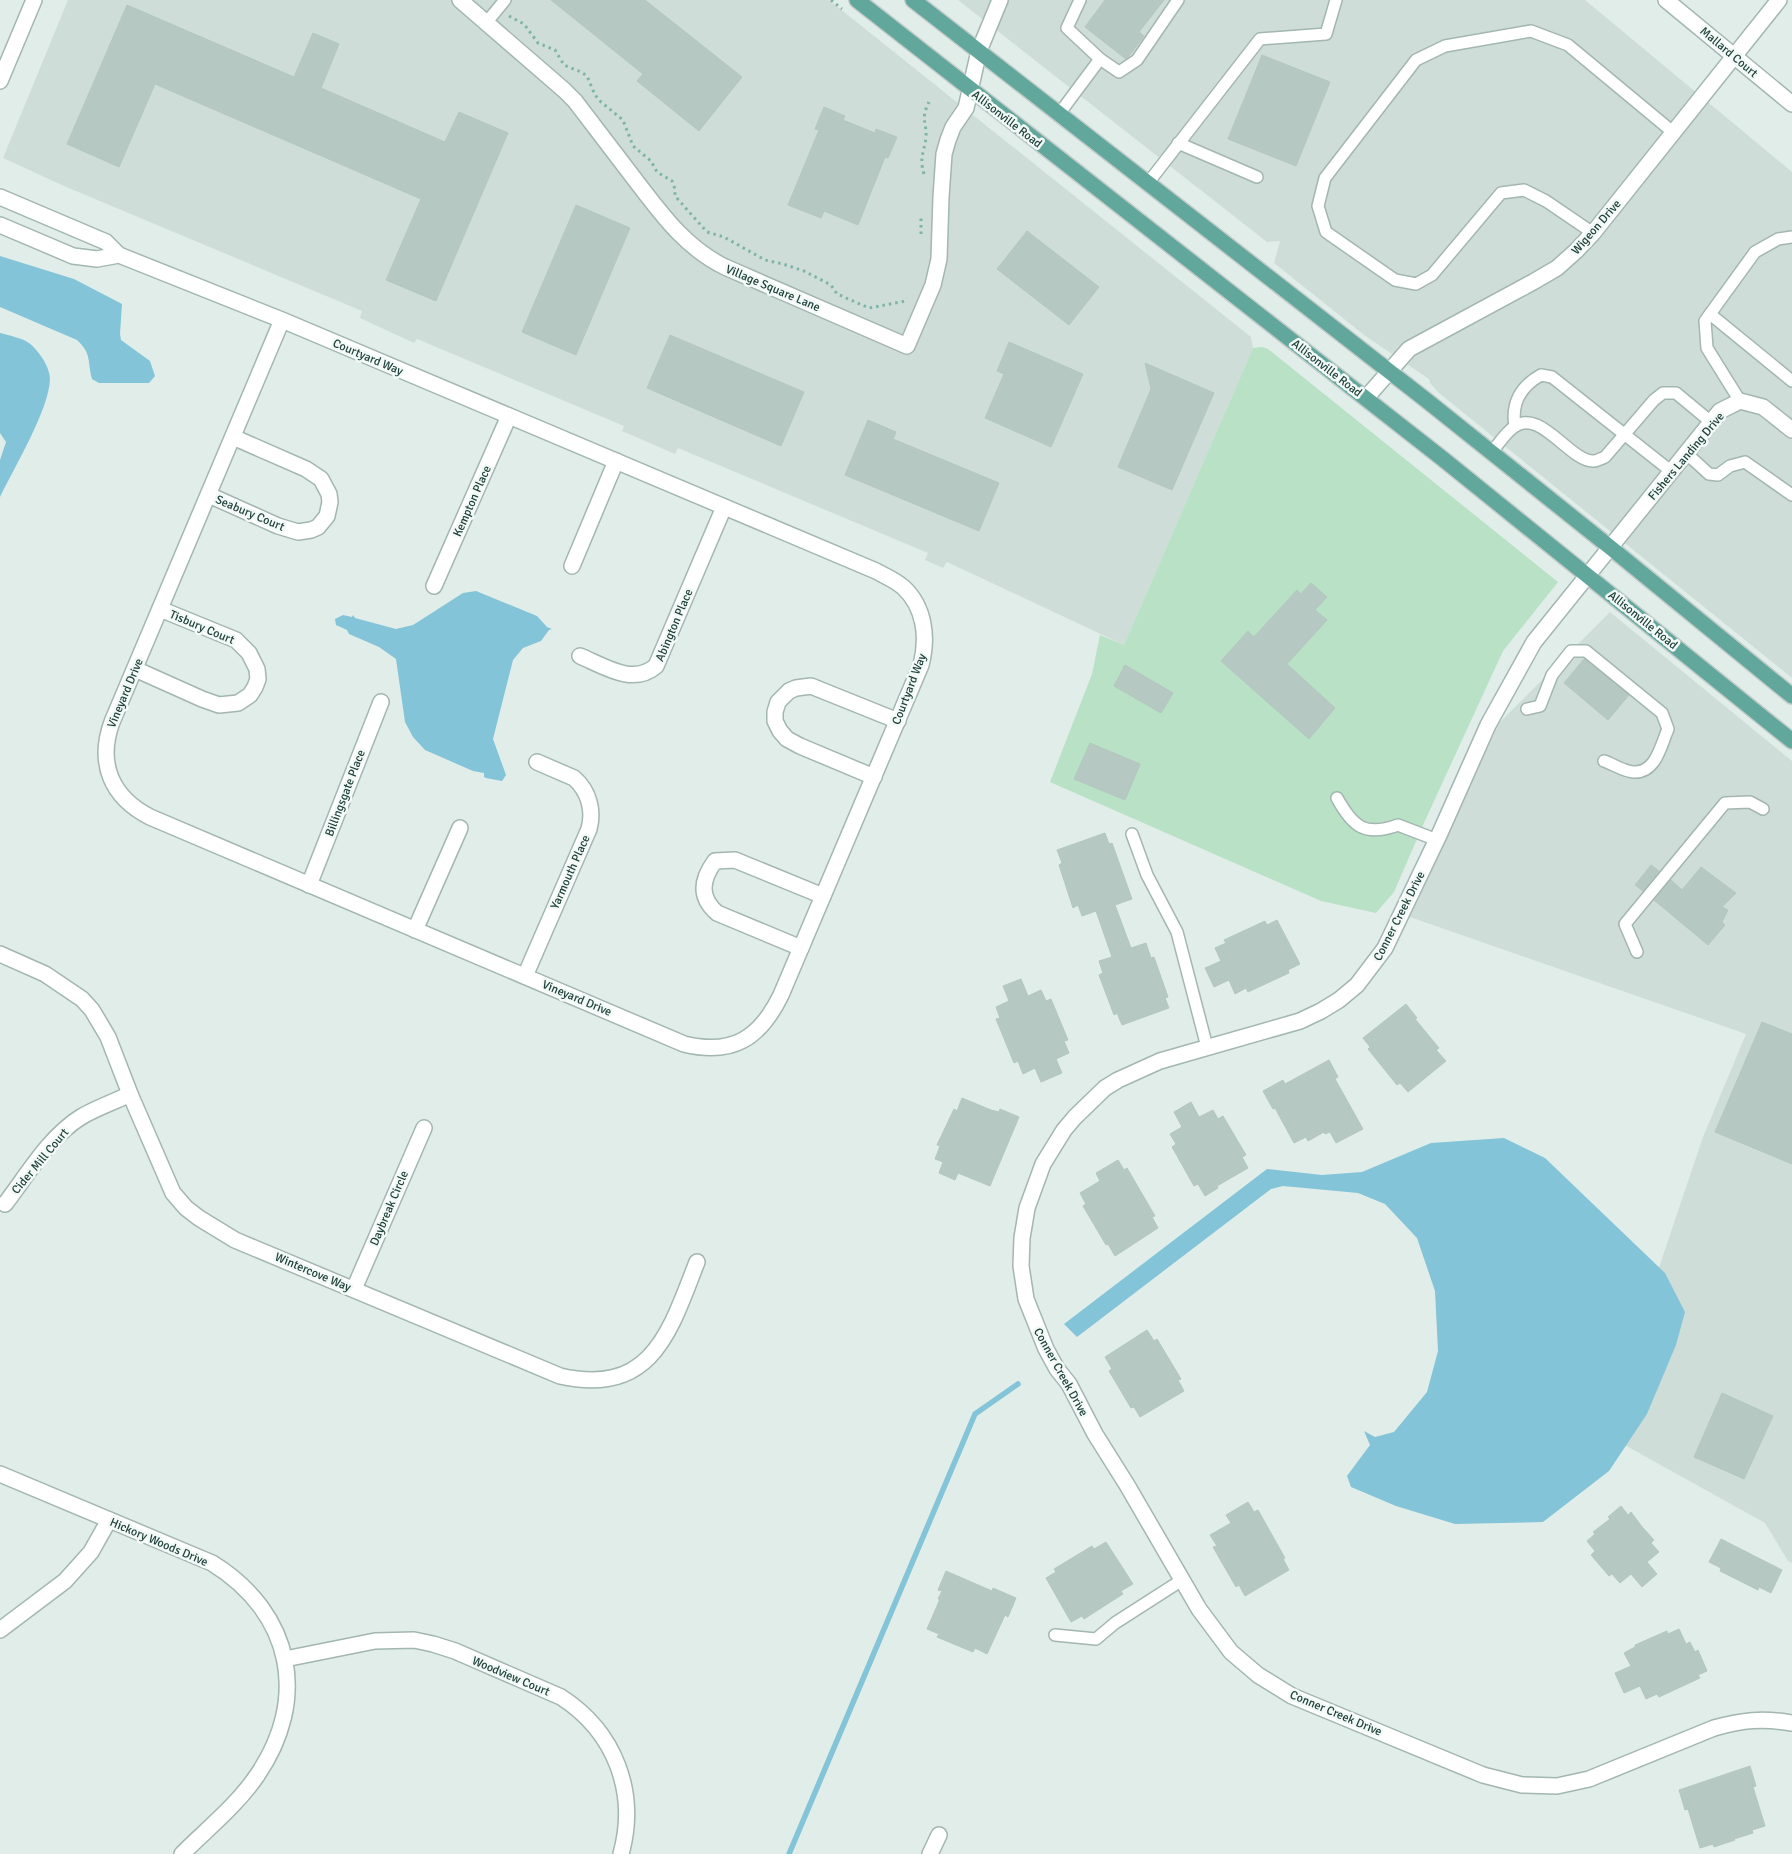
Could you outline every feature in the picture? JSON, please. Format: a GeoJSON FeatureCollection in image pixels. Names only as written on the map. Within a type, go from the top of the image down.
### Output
{"type":"FeatureCollection","features":[{"type":"Feature","properties":{"kind":"main road","name":"Allisonville Road"},"geometry":{"type":"LineString","coordinates":[[857,0],[1366,398],[1792,741]]}},
{"type":"Feature","properties":{"kind":"main road"},"geometry":{"type":"LineString","coordinates":[[913,0],[1389,372],[1611,548],[1792,696]]}},
{"type":"Feature","properties":{"kind":"street"},"geometry":{"type":"LineString","coordinates":[[0,81],[34,0]]}},
{"type":"Feature","properties":{"kind":"street","name":"Village Square Lane"},"geometry":{"type":"LineString","coordinates":[[460,0],[575,101],[672,228],[692,246],[714,262],[907,346],[929,297],[937,272],[940,254],[944,154],[954,127],[966,108],[979,51],[1000,0]]}},
{"type":"Feature","properties":{"kind":"street","name":"Mallard Court"},"geometry":{"type":"LineString","coordinates":[[1666,0],[1792,104]]}},
{"type":"Feature","properties":{"kind":"street","name":"Wigeon Drive"},"geometry":{"type":"LineString","coordinates":[[1366,398],[1409,349],[1557,268],[1593,233],[1779,0]]}},
{"type":"Feature","properties":{"kind":"street","name":"Courtyard Way"},"geometry":{"type":"LineString","coordinates":[[0,197],[106,242],[119,255],[282,320],[876,571],[902,586],[909,593],[923,621],[925,646],[920,665],[802,948],[772,1013],[759,1030],[742,1040]]}},
{"type":"Feature","properties":{"kind":"street"},"geometry":{"type":"LineString","coordinates":[[0,225],[73,256],[97,259],[119,255]]}},
{"type":"Feature","properties":{"kind":"street","name":"Vineyard Drive"},"geometry":{"type":"LineString","coordinates":[[282,320],[112,722],[106,746],[107,765],[109,776],[120,795],[135,810],[150,817],[684,1044],[713,1048],[742,1040]]}},
{"type":"Feature","properties":{"kind":"street"},"geometry":{"type":"LineString","coordinates":[[1740,401],[1763,407],[1792,430]]}},
{"type":"Feature","properties":{"kind":"street","name":"Fishers Landing Drive"},"geometry":{"type":"LineString","coordinates":[[1598,564],[1720,411],[1740,401]]}},
{"type":"Feature","properties":{"kind":"street","name":"Kempton Place"},"geometry":{"type":"LineString","coordinates":[[434,586],[509,416]]}},
{"type":"Feature","properties":{"kind":"street","name":"Seabury Court"},"geometry":{"type":"LineString","coordinates":[[209,495],[278,526],[298,532],[318,527],[327,516],[330,502],[329,494],[321,479],[306,469],[233,437]]}},
{"type":"Feature","properties":{"kind":"street"},"geometry":{"type":"LineString","coordinates":[[572,566],[616,461]]}},
{"type":"Feature","properties":{"kind":"street","name":"Abington Place"},"geometry":{"type":"LineString","coordinates":[[580,656],[617,672],[632,676],[646,673],[656,666],[724,507]]}},
{"type":"Feature","properties":{"kind":"street","name":"Conner Creek Drive"},"geometry":{"type":"LineString","coordinates":[[1598,564],[1576,588],[1534,642],[1488,725],[1437,840],[1385,948],[1358,985],[1327,1008],[1300,1021],[1160,1061],[1118,1080],[1105,1088],[1064,1130],[1043,1164],[1027,1208],[1022,1238],[1021,1266],[1026,1299],[1046,1349],[1057,1369],[1068,1384],[1095,1434],[1199,1609],[1232,1652],[1258,1675],[1292,1696],[1483,1775],[1504,1782],[1522,1785],[1557,1786],[1589,1778],[1714,1728],[1735,1722],[1760,1719],[1792,1723]]}},
{"type":"Feature","properties":{"kind":"street","name":"Tisbury Court"},"geometry":{"type":"LineString","coordinates":[[135,669],[220,705],[238,703],[250,695],[255,688],[258,679],[257,669],[249,653],[236,640],[160,609]]}},
{"type":"Feature","properties":{"kind":"street"},"geometry":{"type":"LineString","coordinates":[[874,777],[787,739],[775,721],[778,702],[796,688],[811,686],[898,720]]}},
{"type":"Feature","properties":{"kind":"street","name":"Billingsgate Place"},"geometry":{"type":"LineString","coordinates":[[309,885],[381,702]]}},
{"type":"Feature","properties":{"kind":"street","name":"Yarmouth Place"},"geometry":{"type":"LineString","coordinates":[[525,976],[589,829],[591,816],[587,795],[579,782],[574,778],[536,762]]}},
{"type":"Feature","properties":{"kind":"street"},"geometry":{"type":"LineString","coordinates":[[415,930],[460,828]]}},
{"type":"Feature","properties":{"kind":"street"},"geometry":{"type":"LineString","coordinates":[[802,948],[717,912],[709,906],[704,896],[706,877],[715,862],[736,860],[823,896]]}},
{"type":"Feature","properties":{"kind":"street","name":"Wintercove Way"},"geometry":{"type":"LineString","coordinates":[[0,954],[45,974],[70,990],[92,1010],[108,1037],[170,1187],[186,1208],[212,1227],[235,1240],[560,1376],[578,1380],[594,1380],[628,1372],[652,1356],[669,1330],[697,1262]]}},
{"type":"Feature","properties":{"kind":"street","name":"Cider Mill Court"},"geometry":{"type":"LineString","coordinates":[[5,1204],[49,1146],[68,1126],[82,1116],[130,1094]]}},
{"type":"Feature","properties":{"kind":"street","name":"Daybreak Circle"},"geometry":{"type":"LineString","coordinates":[[354,1289],[424,1128]]}},
{"type":"Feature","properties":{"kind":"street","name":"Hickory Woods Drive"},"geometry":{"type":"LineString","coordinates":[[0,1474],[201,1558],[232,1577],[262,1607],[272,1625],[285,1659],[287,1680],[286,1708],[282,1729],[256,1777],[244,1792],[182,1854]]}},
{"type":"Feature","properties":{"kind":"street"},"geometry":{"type":"LineString","coordinates":[[0,1630],[65,1581],[91,1552],[109,1520]]}},
{"type":"Feature","properties":{"kind":"street","name":"Woodview Court"},"geometry":{"type":"LineString","coordinates":[[285,1659],[375,1641],[414,1640],[433,1644],[454,1652],[561,1698],[574,1706],[594,1724],[614,1754],[624,1787],[628,1819],[621,1854]]}},
{"type":"Feature","properties":{"kind":"street"},"geometry":{"type":"LineString","coordinates":[[930,1854],[939,1835]]}},
{"type":"Feature","properties":{"kind":"lane"},"geometry":{"type":"LineString","coordinates":[[1080,0],[1067,28],[1100,58],[1119,72],[1137,60],[1178,0]]}},
{"type":"Feature","properties":{"kind":"lane"},"geometry":{"type":"LineString","coordinates":[[1148,183],[1260,39],[1326,34],[1336,0]]}},
{"type":"Feature","properties":{"kind":"lane"},"geometry":{"type":"LineString","coordinates":[[486,23],[501,4]]}},
{"type":"Feature","properties":{"kind":"lane"},"geometry":{"type":"LineString","coordinates":[[1593,233],[1546,201],[1524,190],[1501,193],[1432,275],[1416,284],[1396,280],[1326,232],[1318,206],[1326,178],[1416,60],[1445,46],[1531,31],[1568,45],[1674,133]]}},
{"type":"Feature","properties":{"kind":"lane"},"geometry":{"type":"LineString","coordinates":[[1059,114],[1100,58]]}},
{"type":"Feature","properties":{"kind":"lane"},"geometry":{"type":"LineString","coordinates":[[1178,143],[1257,177]]}},
{"type":"Feature","properties":{"kind":"lane"},"geometry":{"type":"LineString","coordinates":[[1740,401],[1707,348],[1705,321],[1755,252],[1778,238],[1792,237]]}},
{"type":"Feature","properties":{"kind":"lane"},"geometry":{"type":"LineString","coordinates":[[1710,314],[1792,381]]}},
{"type":"Feature","properties":{"kind":"lane"},"geometry":{"type":"LineString","coordinates":[[1515,426],[1513,414],[1516,401],[1533,380],[1542,375],[1552,377],[1624,436],[1672,472]]}},
{"type":"Feature","properties":{"kind":"lane"},"geometry":{"type":"LineString","coordinates":[[1491,453],[1515,426],[1527,423],[1540,426],[1582,458],[1594,461],[1605,457],[1654,400],[1664,393],[1676,393],[1711,422]]}},
{"type":"Feature","properties":{"kind":"lane"},"geometry":{"type":"LineString","coordinates":[[1686,453],[1709,474],[1718,475],[1730,466],[1745,462],[1792,495]]}},
{"type":"Feature","properties":{"kind":"lane"},"geometry":{"type":"LineString","coordinates":[[1527,710],[1540,706],[1552,675],[1571,650],[1586,651],[1662,713],[1668,729],[1655,761],[1647,770],[1633,772],[1604,761]]}},
{"type":"Feature","properties":{"kind":"lane"},"geometry":{"type":"LineString","coordinates":[[1337,798],[1345,812],[1354,822],[1369,830],[1382,831],[1398,825],[1437,840]]}},
{"type":"Feature","properties":{"kind":"lane"},"geometry":{"type":"LineString","coordinates":[[1637,952],[1625,924],[1725,803],[1750,802],[1763,809]]}},
{"type":"Feature","properties":{"kind":"lane"},"geometry":{"type":"LineString","coordinates":[[1132,834],[1147,875],[1177,932],[1208,1047]]}},
{"type":"Feature","properties":{"kind":"lane"},"geometry":{"type":"LineString","coordinates":[[1055,1635],[1096,1639],[1115,1623],[1182,1580]]}},
{"type":"Feature","properties":{"kind":"path"},"geometry":{"type":"LineString","coordinates":[[501,4],[524,24],[538,43],[556,50],[564,65],[588,76],[595,94],[601,102],[623,120],[633,146],[651,161],[657,172],[672,181],[675,196],[707,232],[724,237],[765,260],[798,269],[831,285],[837,294],[869,308],[906,301],[909,296]]}},
{"type":"Feature","properties":{"kind":"path"},"geometry":{"type":"LineString","coordinates":[[924,182],[921,161],[926,134],[923,118],[929,102]]}},
{"type":"Feature","properties":{"kind":"path"},"geometry":{"type":"LineString","coordinates":[[922,213],[920,229],[922,241]]}},
{"type":"Feature","properties":{"kind":"shaded area"},"geometry":{"type":"Polygon","coordinates":[[[68,0],[829,0],[1251,337],[1253,348],[1124,645],[947,562],[943,568],[925,560],[928,553],[678,448],[675,454],[622,431],[624,426],[417,339],[414,343],[360,318],[362,311],[64,186],[3,158],[68,0]]]}},
{"type":"Feature","properties":{"kind":"shaded area"},"geometry":{"type":"Polygon","coordinates":[[[958,0],[1585,0],[1792,172],[1792,678],[1439,393],[1430,383],[1429,379],[1364,335],[1274,263],[1280,241],[1267,242],[958,0]]]}},
{"type":"Feature","properties":{"kind":"shaded area"},"geometry":{"type":"Polygon","coordinates":[[[1610,612],[1792,761],[1792,1563],[1788,1561],[1765,1523],[1603,1433],[1703,1137],[1746,1034],[1410,917],[1499,723],[1610,612]]]}},
{"type":"Feature","properties":{"kind":"green space"},"geometry":{"type":"Polygon","coordinates":[[[1262,347],[1268,349],[1558,582],[1503,651],[1394,892],[1376,913],[1321,901],[1050,782],[1092,674],[1100,635],[1124,645],[1253,348],[1262,347]]]}},
{"type":"Feature","properties":{"kind":"water"},"geometry":{"type":"Polygon","coordinates":[[[0,256],[74,279],[122,304],[121,340],[150,361],[155,376],[149,383],[99,383],[92,379],[87,353],[77,340],[0,307],[0,256]]]}},
{"type":"Feature","properties":{"kind":"water"},"geometry":{"type":"Polygon","coordinates":[[[0,333],[23,340],[33,346],[46,364],[50,379],[44,406],[22,455],[0,497],[0,460],[6,442],[0,433],[0,333]]]}},
{"type":"Feature","properties":{"kind":"water"},"geometry":{"type":"Polygon","coordinates":[[[476,591],[537,616],[547,627],[552,629],[549,630],[541,641],[523,648],[513,660],[493,739],[506,775],[502,781],[486,778],[484,773],[473,771],[425,750],[413,737],[405,722],[396,659],[379,647],[349,634],[347,630],[336,625],[335,619],[343,615],[352,617],[353,615],[355,618],[396,629],[413,625],[463,593],[476,591]]]}},
{"type":"Feature","properties":{"kind":"water"},"geometry":{"type":"Polygon","coordinates":[[[1504,1138],[1545,1158],[1665,1273],[1685,1312],[1676,1345],[1647,1414],[1609,1471],[1543,1522],[1455,1524],[1396,1506],[1351,1487],[1347,1476],[1370,1445],[1364,1431],[1375,1437],[1394,1432],[1427,1392],[1438,1351],[1435,1291],[1417,1238],[1385,1204],[1358,1193],[1283,1186],[1271,1189],[1077,1337],[1064,1324],[1267,1169],[1322,1175],[1362,1172],[1431,1143],[1504,1138]]]}},
{"type":"Feature","properties":{"kind":"building"},"geometry":{"type":"Polygon","coordinates":[[[551,0],[645,0],[742,77],[699,131],[637,81],[643,74],[551,0]]]}},
{"type":"Feature","properties":{"kind":"building"},"geometry":{"type":"Polygon","coordinates":[[[1105,0],[1164,0],[1139,32],[1144,36],[1126,59],[1085,27],[1105,0]]]}},
{"type":"Feature","properties":{"kind":"building"},"geometry":{"type":"Polygon","coordinates":[[[127,5],[294,77],[313,33],[339,44],[321,88],[445,142],[459,112],[508,133],[436,301],[386,280],[421,199],[155,84],[119,167],[67,144],[127,5]]]}},
{"type":"Feature","properties":{"kind":"building"},"geometry":{"type":"Polygon","coordinates":[[[1262,55],[1330,82],[1296,166],[1228,139],[1262,55]]]}},
{"type":"Feature","properties":{"kind":"building"},"geometry":{"type":"Polygon","coordinates":[[[824,107],[845,116],[843,120],[875,133],[876,129],[897,137],[888,158],[885,157],[858,225],[824,211],[821,218],[788,205],[819,130],[815,129],[824,107]]]}},
{"type":"Feature","properties":{"kind":"building"},"geometry":{"type":"Polygon","coordinates":[[[576,205],[630,228],[576,355],[522,332],[576,205]]]}},
{"type":"Feature","properties":{"kind":"building"},"geometry":{"type":"Polygon","coordinates":[[[1027,231],[1099,287],[1069,325],[997,269],[1027,231]]]}},
{"type":"Feature","properties":{"kind":"building"},"geometry":{"type":"Polygon","coordinates":[[[670,335],[804,392],[781,446],[647,388],[670,335]]]}},
{"type":"Feature","properties":{"kind":"building"},"geometry":{"type":"Polygon","coordinates":[[[1009,342],[1083,374],[1051,447],[985,418],[1004,374],[997,371],[1009,342]]]}},
{"type":"Feature","properties":{"kind":"building"},"geometry":{"type":"Polygon","coordinates":[[[1145,363],[1214,393],[1172,490],[1118,467],[1151,389],[1145,363]]]}},
{"type":"Feature","properties":{"kind":"building"},"geometry":{"type":"Polygon","coordinates":[[[868,420],[896,432],[893,439],[999,483],[979,531],[845,475],[868,420]]]}},
{"type":"Feature","properties":{"kind":"building"},"geometry":{"type":"Polygon","coordinates":[[[1311,583],[1327,597],[1315,610],[1327,620],[1287,664],[1335,708],[1309,739],[1221,661],[1248,631],[1254,637],[1297,590],[1301,594],[1311,583]]]}},
{"type":"Feature","properties":{"kind":"building"},"geometry":{"type":"Polygon","coordinates":[[[1584,659],[1629,695],[1608,720],[1564,683],[1584,659]]]}},
{"type":"Feature","properties":{"kind":"building"},"geometry":{"type":"Polygon","coordinates":[[[1125,665],[1173,693],[1161,713],[1114,686],[1125,665]]]}},
{"type":"Feature","properties":{"kind":"building"},"geometry":{"type":"Polygon","coordinates":[[[1090,743],[1140,764],[1125,800],[1074,779],[1090,743]]]}},
{"type":"Feature","properties":{"kind":"building"},"geometry":{"type":"Polygon","coordinates":[[[1105,833],[1109,844],[1112,843],[1132,899],[1115,905],[1131,948],[1146,943],[1151,958],[1154,957],[1168,997],[1165,998],[1169,1008],[1122,1025],[1117,1013],[1114,1015],[1099,975],[1103,973],[1099,961],[1112,957],[1096,911],[1082,916],[1078,905],[1073,908],[1059,865],[1062,863],[1057,850],[1105,833]]]}},
{"type":"Feature","properties":{"kind":"building"},"geometry":{"type":"Polygon","coordinates":[[[1651,865],[1659,871],[1643,891],[1635,885],[1651,865]]]}},
{"type":"Feature","properties":{"kind":"building"},"geometry":{"type":"Polygon","coordinates":[[[1701,867],[1736,893],[1722,907],[1728,910],[1722,922],[1725,925],[1708,945],[1654,900],[1671,880],[1682,890],[1701,867]]]}},
{"type":"Feature","properties":{"kind":"building"},"geometry":{"type":"Polygon","coordinates":[[[1277,920],[1300,964],[1288,970],[1289,973],[1248,992],[1246,988],[1235,994],[1229,980],[1214,987],[1205,968],[1221,961],[1215,948],[1226,943],[1224,940],[1265,921],[1267,925],[1277,920]]]}},
{"type":"Feature","properties":{"kind":"building"},"geometry":{"type":"Polygon","coordinates":[[[1021,979],[1028,996],[1041,990],[1046,1001],[1051,999],[1068,1040],[1064,1041],[1069,1053],[1056,1059],[1062,1073],[1041,1082],[1035,1068],[1023,1074],[1018,1061],[1014,1063],[996,1019],[1000,1018],[996,1007],[1009,1001],[1003,986],[1021,979]]]}},
{"type":"Feature","properties":{"kind":"building"},"geometry":{"type":"Polygon","coordinates":[[[1406,1004],[1417,1018],[1415,1019],[1439,1048],[1436,1050],[1446,1061],[1408,1092],[1400,1083],[1397,1085],[1368,1049],[1370,1047],[1363,1038],[1406,1004]]]}},
{"type":"Feature","properties":{"kind":"building"},"geometry":{"type":"Polygon","coordinates":[[[1762,1022],[1792,1034],[1792,1164],[1715,1132],[1762,1022]]]}},
{"type":"Feature","properties":{"kind":"building"},"geometry":{"type":"Polygon","coordinates":[[[1329,1060],[1338,1077],[1335,1079],[1363,1129],[1336,1143],[1330,1132],[1325,1134],[1324,1132],[1308,1141],[1306,1137],[1294,1143],[1275,1108],[1273,1109],[1263,1091],[1283,1080],[1285,1084],[1329,1060]]]}},
{"type":"Feature","properties":{"kind":"building"},"geometry":{"type":"Polygon","coordinates":[[[962,1098],[991,1110],[999,1112],[1000,1109],[1019,1117],[990,1186],[958,1173],[955,1180],[939,1173],[943,1162],[935,1159],[940,1146],[937,1145],[954,1109],[957,1111],[962,1098]]]}},
{"type":"Feature","properties":{"kind":"building"},"geometry":{"type":"Polygon","coordinates":[[[1191,1102],[1199,1117],[1213,1110],[1218,1119],[1223,1116],[1246,1155],[1242,1157],[1248,1168],[1217,1186],[1218,1188],[1205,1196],[1198,1184],[1194,1186],[1172,1147],[1176,1144],[1170,1134],[1182,1127],[1174,1112],[1191,1102]]]}},
{"type":"Feature","properties":{"kind":"building"},"geometry":{"type":"Polygon","coordinates":[[[1118,1160],[1124,1170],[1127,1168],[1155,1216],[1152,1217],[1158,1228],[1115,1256],[1108,1244],[1106,1245],[1083,1206],[1086,1204],[1080,1193],[1100,1181],[1096,1173],[1118,1160]]]}},
{"type":"Feature","properties":{"kind":"building"},"geometry":{"type":"Polygon","coordinates":[[[1147,1330],[1154,1341],[1157,1339],[1181,1379],[1178,1380],[1184,1391],[1140,1417],[1134,1407],[1131,1408],[1109,1371],[1112,1369],[1105,1357],[1147,1330]]]}},
{"type":"Feature","properties":{"kind":"building"},"geometry":{"type":"Polygon","coordinates":[[[1722,1393],[1773,1416],[1744,1479],[1694,1457],[1722,1393]]]}},
{"type":"Feature","properties":{"kind":"building"},"geometry":{"type":"Polygon","coordinates":[[[1248,1502],[1254,1512],[1258,1510],[1285,1558],[1283,1559],[1289,1570],[1245,1596],[1239,1585],[1236,1587],[1213,1547],[1217,1546],[1210,1535],[1231,1523],[1226,1515],[1248,1502]]]}},
{"type":"Feature","properties":{"kind":"building"},"geometry":{"type":"Polygon","coordinates":[[[1621,1506],[1628,1515],[1631,1512],[1654,1540],[1651,1543],[1659,1552],[1647,1562],[1657,1574],[1642,1587],[1631,1574],[1620,1583],[1612,1574],[1609,1576],[1591,1555],[1595,1551],[1587,1541],[1595,1534],[1593,1532],[1610,1519],[1608,1517],[1621,1506]]]}},
{"type":"Feature","properties":{"kind":"building"},"geometry":{"type":"Polygon","coordinates":[[[1721,1539],[1782,1570],[1771,1593],[1759,1587],[1758,1590],[1720,1571],[1721,1568],[1709,1562],[1721,1539]]]}},
{"type":"Feature","properties":{"kind":"building"},"geometry":{"type":"Polygon","coordinates":[[[1106,1542],[1133,1584],[1121,1591],[1123,1594],[1084,1619],[1082,1616],[1071,1622],[1046,1578],[1056,1572],[1054,1569],[1092,1546],[1094,1549],[1106,1542]]]}},
{"type":"Feature","properties":{"kind":"building"},"geometry":{"type":"Polygon","coordinates":[[[946,1571],[992,1591],[993,1588],[1016,1598],[1008,1617],[1005,1615],[987,1654],[975,1648],[973,1652],[956,1645],[937,1637],[939,1634],[927,1629],[940,1599],[938,1599],[942,1591],[938,1590],[946,1571]]]}},
{"type":"Feature","properties":{"kind":"building"},"geometry":{"type":"Polygon","coordinates":[[[1679,1629],[1686,1644],[1690,1642],[1695,1652],[1698,1650],[1707,1671],[1698,1675],[1700,1678],[1659,1697],[1657,1694],[1646,1699],[1640,1686],[1624,1693],[1615,1673],[1631,1666],[1624,1653],[1635,1647],[1635,1645],[1667,1631],[1668,1634],[1679,1629]]]}},
{"type":"Feature","properties":{"kind":"building"},"geometry":{"type":"Polygon","coordinates":[[[1750,1766],[1756,1786],[1753,1787],[1765,1826],[1752,1830],[1753,1833],[1735,1840],[1714,1847],[1713,1844],[1700,1848],[1688,1809],[1685,1810],[1679,1790],[1750,1766]]]}},
{"type":"Feature","properties":{"kind":"waterway"},"geometry":{"type":"LineString","coordinates":[[789,1854],[975,1414],[1018,1384]]}}]}
